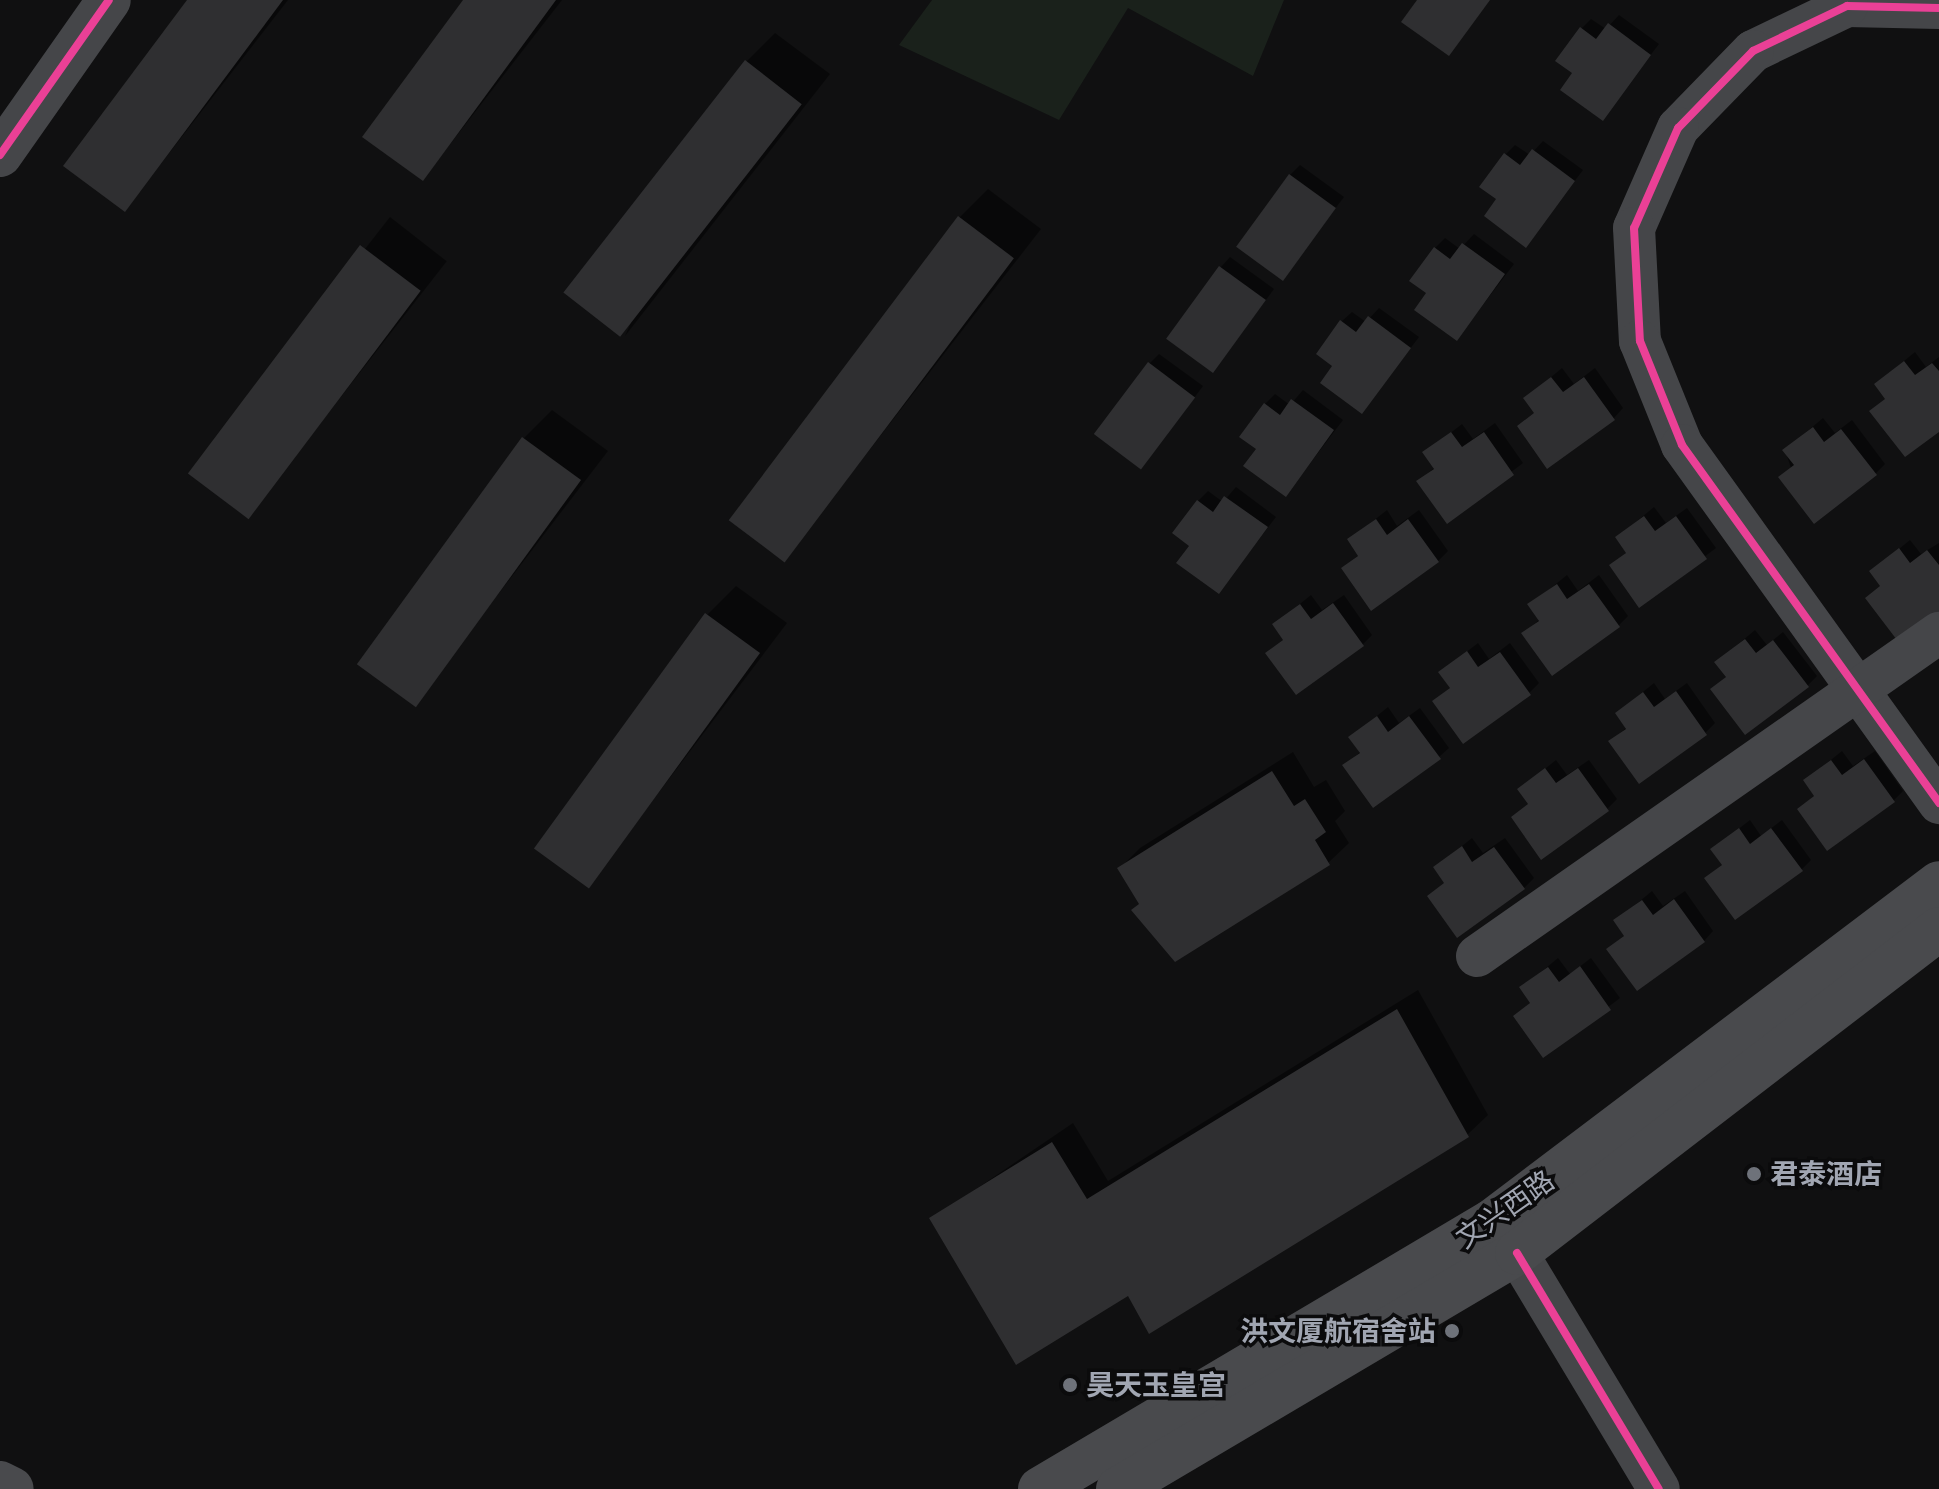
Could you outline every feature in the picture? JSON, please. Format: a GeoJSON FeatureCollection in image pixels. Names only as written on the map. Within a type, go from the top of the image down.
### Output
{"type":"FeatureCollection","features":[{"type":"Feature","properties":{"kind":"main road","name":"文兴西路"},"geometry":{"type":"LineString","coordinates":[[1040,1489],[1492,1221],[1939,883]]}},
{"type":"Feature","properties":{"kind":"main road","name":"文兴西路"},"geometry":{"type":"LineString","coordinates":[[1118,1489],[1517,1253],[1939,929]]}},
{"type":"Feature","properties":{"kind":"main road"},"geometry":{"type":"LineString","coordinates":[[0,1483],[12,1489]]}},
{"type":"Feature","properties":{"kind":"street"},"geometry":{"type":"LineString","coordinates":[[0,155],[109,0]]}},
{"type":"Feature","properties":{"kind":"street"},"geometry":{"type":"LineString","coordinates":[[1939,8],[1847,6],[1753,51],[1678,128],[1634,228],[1640,341],[1682,445],[1859,687],[1939,803]]}},
{"type":"Feature","properties":{"kind":"street"},"geometry":{"type":"LineString","coordinates":[[1477,956],[1939,633]]}},
{"type":"Feature","properties":{"kind":"street"},"geometry":{"type":"LineString","coordinates":[[1517,1253],[1659,1489]]}},
{"type":"Feature","properties":{"kind":"shaded area"},"geometry":{"type":"Polygon","coordinates":[[[932,0],[1284,0],[1253,76],[1128,8],[1059,120],[899,45],[932,0]]]}},
{"type":"Feature","properties":{"kind":"building"},"geometry":{"type":"Polygon","coordinates":[[[187,0],[283,0],[125,212],[63,166],[187,0]]]}},
{"type":"Feature","properties":{"kind":"building"},"geometry":{"type":"Polygon","coordinates":[[[463,0],[556,0],[423,181],[362,137],[463,0]]]}},
{"type":"Feature","properties":{"kind":"building"},"geometry":{"type":"Polygon","coordinates":[[[1417,0],[1490,0],[1449,56],[1401,22],[1417,0]]]}},
{"type":"Feature","properties":{"kind":"building"},"geometry":{"type":"Polygon","coordinates":[[[1608,23],[1651,55],[1603,121],[1560,90],[1572,73],[1555,61],[1580,27],[1596,39],[1608,23]]]}},
{"type":"Feature","properties":{"kind":"building"},"geometry":{"type":"Polygon","coordinates":[[[745,60],[802,104],[620,337],[563,292],[745,60]]]}},
{"type":"Feature","properties":{"kind":"building"},"geometry":{"type":"Polygon","coordinates":[[[1532,149],[1575,181],[1526,248],[1484,216],[1496,199],[1479,187],[1504,153],[1520,165],[1532,149]]]}},
{"type":"Feature","properties":{"kind":"building"},"geometry":{"type":"Polygon","coordinates":[[[1289,174],[1336,208],[1283,281],[1236,247],[1289,174]]]}},
{"type":"Feature","properties":{"kind":"building"},"geometry":{"type":"Polygon","coordinates":[[[958,216],[1014,258],[785,562],[729,520],[958,216]]]}},
{"type":"Feature","properties":{"kind":"building"},"geometry":{"type":"Polygon","coordinates":[[[1462,243],[1505,274],[1457,341],[1414,310],[1426,293],[1409,281],[1434,247],[1450,259],[1462,243]]]}},
{"type":"Feature","properties":{"kind":"building"},"geometry":{"type":"Polygon","coordinates":[[[360,245],[421,291],[249,519],[188,473],[360,245]]]}},
{"type":"Feature","properties":{"kind":"building"},"geometry":{"type":"Polygon","coordinates":[[[1219,266],[1266,300],[1213,373],[1166,339],[1219,266]]]}},
{"type":"Feature","properties":{"kind":"building"},"geometry":{"type":"Polygon","coordinates":[[[1368,316],[1411,348],[1362,414],[1320,383],[1332,366],[1316,354],[1340,320],[1356,332],[1368,316]]]}},
{"type":"Feature","properties":{"kind":"building"},"geometry":{"type":"Polygon","coordinates":[[[1904,361],[1915,375],[1932,363],[1939,371],[1939,432],[1905,457],[1869,411],[1885,399],[1874,384],[1904,361]]]}},
{"type":"Feature","properties":{"kind":"building"},"geometry":{"type":"Polygon","coordinates":[[[1148,362],[1195,398],[1141,469],[1094,434],[1148,362]]]}},
{"type":"Feature","properties":{"kind":"building"},"geometry":{"type":"Polygon","coordinates":[[[1551,377],[1563,392],[1584,377],[1615,420],[1547,469],[1517,426],[1534,413],[1523,398],[1551,377]]]}},
{"type":"Feature","properties":{"kind":"building"},"geometry":{"type":"Polygon","coordinates":[[[1291,399],[1334,430],[1286,497],[1243,466],[1256,449],[1239,437],[1264,403],[1280,415],[1291,399]]]}},
{"type":"Feature","properties":{"kind":"building"},"geometry":{"type":"Polygon","coordinates":[[[1813,427],[1824,442],[1841,429],[1877,475],[1814,524],[1778,477],[1794,465],[1782,450],[1813,427]]]}},
{"type":"Feature","properties":{"kind":"building"},"geometry":{"type":"Polygon","coordinates":[[[1451,432],[1462,447],[1484,432],[1514,475],[1447,524],[1416,481],[1434,469],[1422,452],[1451,432]]]}},
{"type":"Feature","properties":{"kind":"building"},"geometry":{"type":"Polygon","coordinates":[[[522,437],[581,480],[416,707],[357,664],[522,437]]]}},
{"type":"Feature","properties":{"kind":"building"},"geometry":{"type":"Polygon","coordinates":[[[1224,496],[1268,527],[1219,594],[1176,563],[1189,546],[1172,533],[1197,500],[1213,512],[1224,496]]]}},
{"type":"Feature","properties":{"kind":"building"},"geometry":{"type":"Polygon","coordinates":[[[1644,516],[1655,531],[1676,516],[1707,559],[1639,608],[1609,565],[1626,553],[1615,537],[1644,516]]]}},
{"type":"Feature","properties":{"kind":"building"},"geometry":{"type":"Polygon","coordinates":[[[1376,519],[1387,535],[1408,519],[1439,562],[1371,611],[1341,568],[1358,556],[1347,539],[1376,519]]]}},
{"type":"Feature","properties":{"kind":"building"},"geometry":{"type":"Polygon","coordinates":[[[1899,548],[1910,563],[1927,550],[1939,565],[1939,615],[1900,644],[1865,598],[1880,586],[1869,571],[1899,548]]]}},
{"type":"Feature","properties":{"kind":"building"},"geometry":{"type":"Polygon","coordinates":[[[1557,584],[1567,599],[1589,584],[1620,627],[1552,676],[1521,633],[1539,621],[1527,604],[1557,584]]]}},
{"type":"Feature","properties":{"kind":"building"},"geometry":{"type":"Polygon","coordinates":[[[1333,603],[1364,646],[1296,695],[1265,653],[1283,640],[1272,624],[1300,604],[1311,619],[1333,603]]]}},
{"type":"Feature","properties":{"kind":"building"},"geometry":{"type":"Polygon","coordinates":[[[705,613],[760,653],[589,888],[534,848],[705,613]]]}},
{"type":"Feature","properties":{"kind":"building"},"geometry":{"type":"Polygon","coordinates":[[[1745,639],[1756,653],[1773,640],[1809,687],[1745,735],[1710,689],[1726,677],[1714,662],[1745,639]]]}},
{"type":"Feature","properties":{"kind":"building"},"geometry":{"type":"Polygon","coordinates":[[[1467,651],[1478,667],[1500,652],[1531,695],[1463,744],[1432,701],[1450,688],[1438,672],[1467,651]]]}},
{"type":"Feature","properties":{"kind":"building"},"geometry":{"type":"Polygon","coordinates":[[[1676,691],[1707,735],[1639,784],[1608,741],[1626,729],[1615,713],[1643,692],[1654,707],[1676,691]]]}},
{"type":"Feature","properties":{"kind":"building"},"geometry":{"type":"Polygon","coordinates":[[[1377,716],[1388,732],[1409,716],[1441,759],[1373,808],[1342,765],[1360,753],[1348,737],[1377,716]]]}},
{"type":"Feature","properties":{"kind":"building"},"geometry":{"type":"Polygon","coordinates":[[[1864,759],[1895,802],[1827,851],[1797,809],[1814,796],[1803,780],[1831,760],[1842,775],[1864,759]]]}},
{"type":"Feature","properties":{"kind":"building"},"geometry":{"type":"Polygon","coordinates":[[[1545,768],[1556,783],[1578,768],[1609,811],[1541,860],[1511,817],[1528,804],[1517,789],[1545,768]]]}},
{"type":"Feature","properties":{"kind":"building"},"geometry":{"type":"Polygon","coordinates":[[[1272,771],[1294,806],[1305,799],[1326,832],[1315,840],[1330,865],[1175,962],[1131,910],[1139,904],[1117,868],[1272,771]]]}},
{"type":"Feature","properties":{"kind":"building"},"geometry":{"type":"Polygon","coordinates":[[[1739,828],[1750,844],[1771,828],[1803,871],[1735,920],[1704,878],[1722,865],[1710,849],[1739,828]]]}},
{"type":"Feature","properties":{"kind":"building"},"geometry":{"type":"Polygon","coordinates":[[[1462,846],[1472,862],[1494,847],[1525,889],[1457,938],[1427,896],[1444,883],[1433,867],[1462,846]]]}},
{"type":"Feature","properties":{"kind":"building"},"geometry":{"type":"Polygon","coordinates":[[[1674,899],[1705,942],[1637,991],[1606,949],[1624,936],[1613,920],[1642,900],[1653,915],[1674,899]]]}},
{"type":"Feature","properties":{"kind":"building"},"geometry":{"type":"Polygon","coordinates":[[[1580,966],[1611,1010],[1543,1058],[1513,1016],[1530,1003],[1519,987],[1548,967],[1559,982],[1580,966]]]}},
{"type":"Feature","properties":{"kind":"building"},"geometry":{"type":"Polygon","coordinates":[[[1397,1009],[1469,1137],[1149,1334],[1128,1296],[1016,1365],[929,1218],[1052,1142],[1087,1199],[1397,1009]]]}},
{"type":"Feature","properties":{"kind":"cycle path"},"geometry":{"type":"LineString","coordinates":[[0,155],[109,0]]}},
{"type":"Feature","properties":{"kind":"cycle path"},"geometry":{"type":"LineString","coordinates":[[1939,8],[1847,6],[1753,51],[1678,128],[1634,228],[1640,341],[1682,445],[1939,803]]}},
{"type":"Feature","properties":{"kind":"cycle path"},"geometry":{"type":"LineString","coordinates":[[1517,1253],[1659,1489]]}},
{"type":"Feature","properties":{"kind":"place","name":"君泰酒店"},"geometry":{"type":"Point","coordinates":[1754,1174]}},
{"type":"Feature","properties":{"kind":"place","name":"洪文厦航宿舍站"},"geometry":{"type":"Point","coordinates":[1452,1331]}},
{"type":"Feature","properties":{"kind":"place","name":"昊天玉皇宫"},"geometry":{"type":"Point","coordinates":[1070,1385]}}]}
